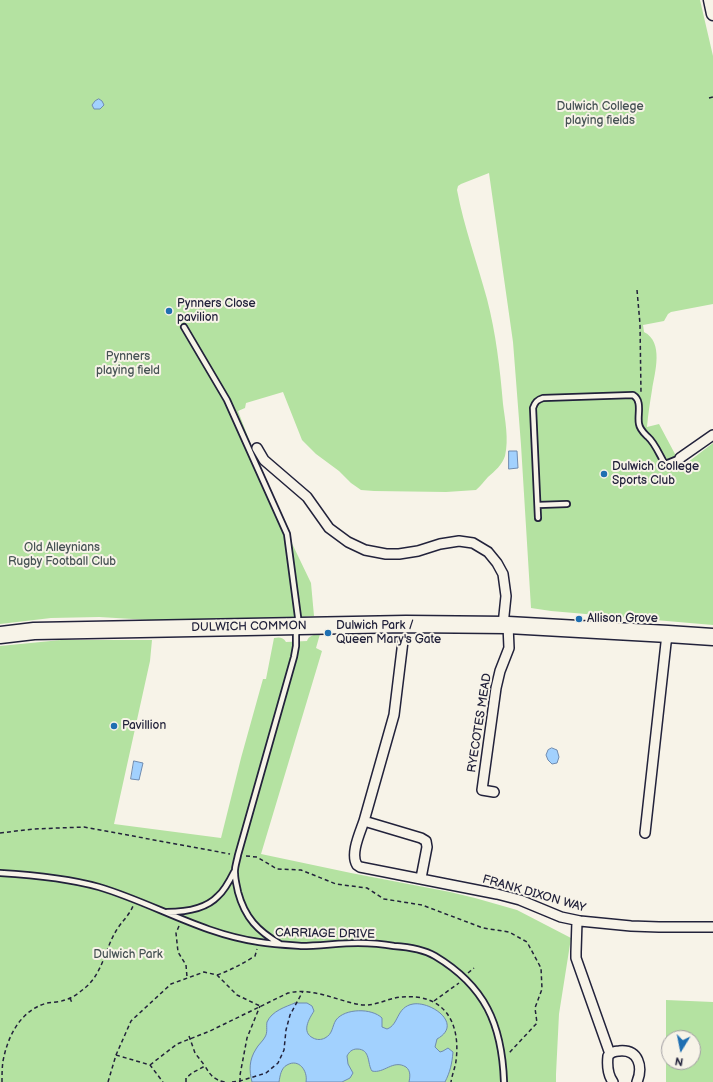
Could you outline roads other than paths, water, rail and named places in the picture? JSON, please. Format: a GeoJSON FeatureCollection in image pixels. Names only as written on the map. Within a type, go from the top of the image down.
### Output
{"type":"FeatureCollection","features":[{"type":"Feature","properties":{"kind":"highway","name":"DULWICH COMMON"},"geometry":{"type":"LineString","coordinates":[[0,635],[34,631],[406,624],[506,625],[713,637]]}},
{"type":"Feature","properties":{"kind":"street"},"geometry":{"type":"LineString","coordinates":[[710,0],[713,14]]}},
{"type":"Feature","properties":{"kind":"street"},"geometry":{"type":"LineString","coordinates":[[680,458],[713,434]]}},
{"type":"Feature","properties":{"kind":"street"},"geometry":{"type":"LineString","coordinates":[[257,448],[264,460],[308,497],[329,528],[348,542],[364,550],[386,554],[399,554],[459,541],[472,543],[488,552],[497,563],[503,574],[506,596],[506,625]]}},
{"type":"Feature","properties":{"kind":"street","name":"RYECOTES MEAD"},"geometry":{"type":"LineString","coordinates":[[494,792],[482,790],[496,688],[500,671],[509,648],[506,625]]}},
{"type":"Feature","properties":{"kind":"street"},"geometry":{"type":"LineString","coordinates":[[645,833],[668,634]]}},
{"type":"Feature","properties":{"kind":"street","name":"FRANK DIXON WAY"},"geometry":{"type":"LineString","coordinates":[[403,641],[394,715],[355,850],[354,858],[357,865],[497,894],[520,900],[562,917],[578,921],[609,925],[645,927],[713,927]]}},
{"type":"Feature","properties":{"kind":"street"},"geometry":{"type":"LineString","coordinates":[[364,821],[421,838],[426,841],[427,847],[421,878]]}},
{"type":"Feature","properties":{"kind":"street"},"geometry":{"type":"LineString","coordinates":[[578,921],[576,958],[610,1054],[608,1058],[608,1066],[609,1075],[613,1082]]}},
{"type":"Feature","properties":{"kind":"street"},"geometry":{"type":"LineString","coordinates":[[610,1054],[625,1050],[632,1053],[637,1058],[640,1064],[637,1082]]}},
{"type":"Feature","properties":{"kind":"lane"},"geometry":{"type":"LineString","coordinates":[[166,912],[180,912],[195,909],[208,903],[218,897],[228,884],[234,872],[294,657],[298,626],[287,534],[226,400],[184,327]]}},
{"type":"Feature","properties":{"kind":"lane"},"geometry":{"type":"LineString","coordinates":[[538,518],[533,408],[536,402],[544,398],[635,396],[639,403],[639,425],[641,431],[650,438],[665,464],[680,458]]}},
{"type":"Feature","properties":{"kind":"lane"},"geometry":{"type":"LineString","coordinates":[[538,505],[567,504]]}},
{"type":"Feature","properties":{"kind":"lane"},"geometry":{"type":"LineString","coordinates":[[234,872],[241,904],[246,913],[260,930],[280,944]]}},
{"type":"Feature","properties":{"kind":"lane","name":"CARRIAGE DRIVE"},"geometry":{"type":"LineString","coordinates":[[0,873],[68,880],[99,887],[136,900],[194,924],[221,933],[259,942],[301,946],[358,943],[409,947],[423,950],[434,955],[465,978],[486,1005],[492,1018],[500,1045],[504,1082]]}},
{"type":"Feature","properties":{"kind":"water"},"geometry":{"type":"Polygon","coordinates":[[[99,99],[104,105],[100,109],[94,109],[92,105],[99,99]]]}},
{"type":"Feature","properties":{"kind":"water"},"geometry":{"type":"Polygon","coordinates":[[[509,451],[517,451],[518,468],[509,469],[509,451]]]}},
{"type":"Feature","properties":{"kind":"water"},"geometry":{"type":"Polygon","coordinates":[[[552,748],[557,750],[559,757],[557,763],[552,764],[546,755],[548,750],[552,748]]]}},
{"type":"Feature","properties":{"kind":"water"},"geometry":{"type":"Polygon","coordinates":[[[134,761],[143,763],[139,780],[131,779],[134,761]]]}},
{"type":"Feature","properties":{"kind":"water"},"geometry":{"type":"Polygon","coordinates":[[[295,1003],[307,1003],[312,1006],[314,1011],[307,1025],[307,1032],[313,1038],[319,1040],[330,1034],[336,1020],[340,1016],[352,1011],[372,1012],[378,1015],[382,1018],[382,1027],[387,1029],[394,1024],[400,1012],[407,1006],[420,1004],[436,1010],[446,1021],[447,1027],[444,1033],[437,1039],[435,1047],[440,1052],[448,1048],[453,1052],[450,1068],[445,1082],[409,1082],[409,1070],[401,1065],[393,1066],[381,1071],[372,1071],[365,1051],[357,1049],[351,1051],[347,1056],[348,1064],[353,1073],[350,1078],[342,1082],[306,1082],[306,1074],[302,1067],[299,1064],[291,1063],[283,1068],[279,1082],[252,1082],[250,1073],[251,1061],[256,1049],[266,1035],[267,1022],[269,1018],[275,1012],[295,1003]]]}},
{"type":"Feature","properties":{"kind":"place","name":"Pynners Close pavilion"},"geometry":{"type":"Point","coordinates":[169,311]}},
{"type":"Feature","properties":{"kind":"place","name":"Dulwich College Sports Club"},"geometry":{"type":"Point","coordinates":[604,474]}},
{"type":"Feature","properties":{"kind":"place","name":"Allison Grove"},"geometry":{"type":"Point","coordinates":[579,619]}},
{"type":"Feature","properties":{"kind":"place","name":"Dulwich Park / Queen Mary's Gate"},"geometry":{"type":"Point","coordinates":[328,633]}},
{"type":"Feature","properties":{"kind":"place","name":"Pavillion"},"geometry":{"type":"Point","coordinates":[114,726]}},
{"type":"Feature","properties":{"kind":"park label","name":"Dulwich College playing fields"},"geometry":{"type":"Point","coordinates":[600,114]}},
{"type":"Feature","properties":{"kind":"park label","name":"Pynners playing field"},"geometry":{"type":"Point","coordinates":[128,364]}},
{"type":"Feature","properties":{"kind":"park label","name":"Old Alleynians Rugby Football Club"},"geometry":{"type":"Point","coordinates":[62,555]}},
{"type":"Feature","properties":{"kind":"park label","name":"Dulwich Park"},"geometry":{"type":"Point","coordinates":[128,955]}}]}
